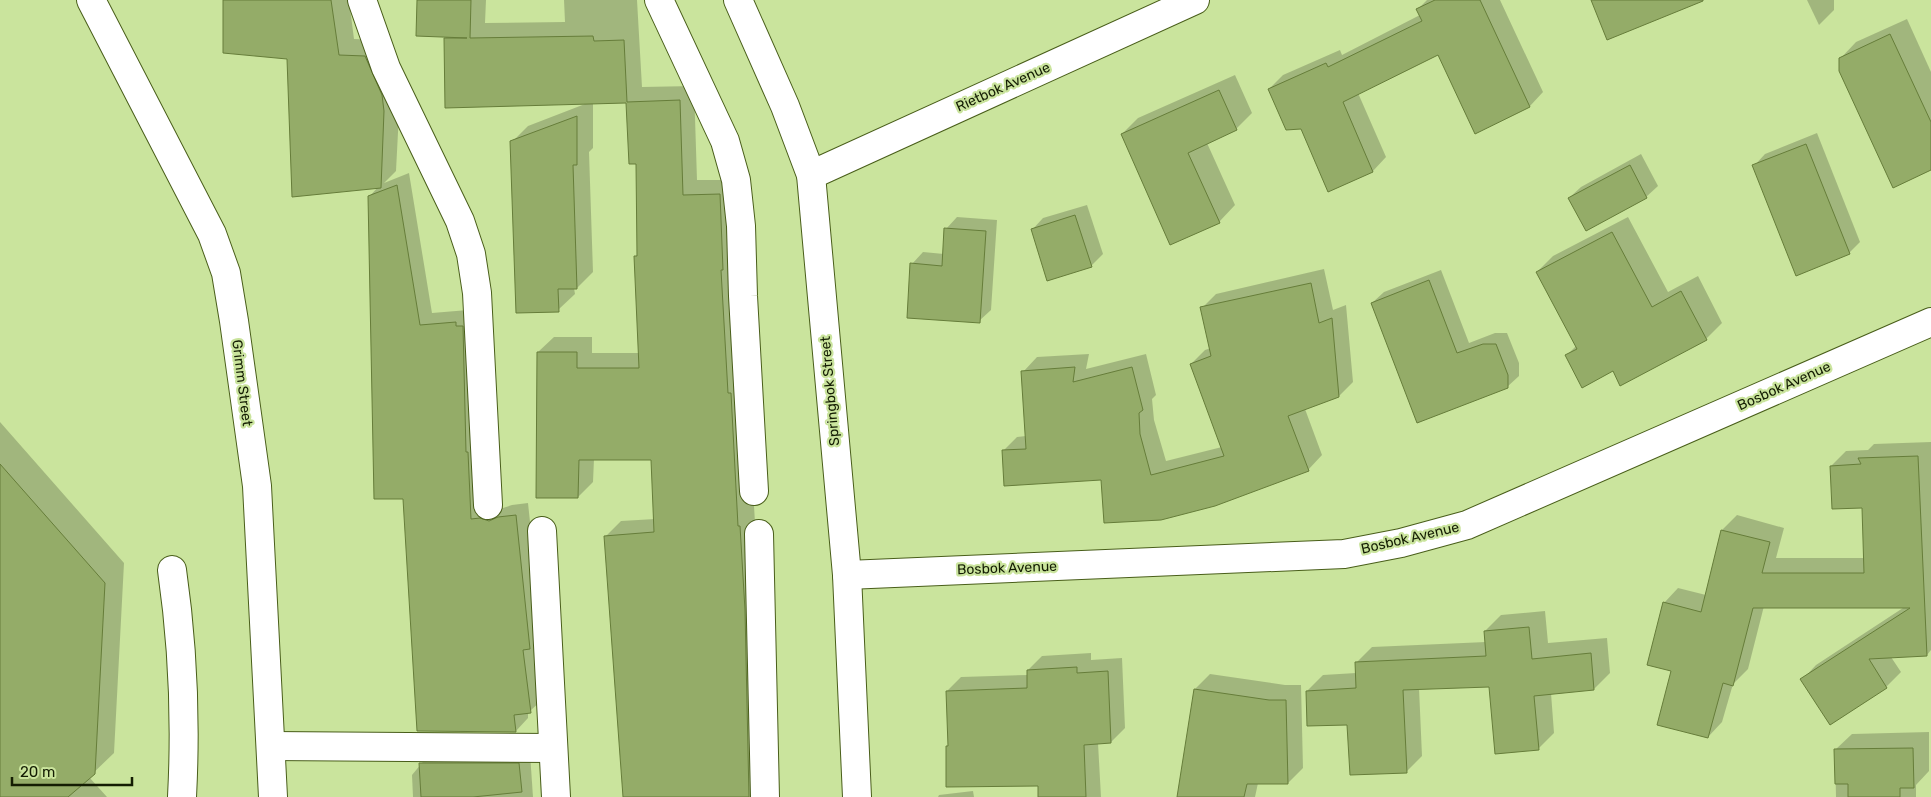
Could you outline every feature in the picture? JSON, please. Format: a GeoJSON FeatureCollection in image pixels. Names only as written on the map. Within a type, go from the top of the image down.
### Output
{"type":"FeatureCollection","features":[{"type":"Feature","properties":{"kind":"street","name":"Grimm Street"},"geometry":{"type":"LineString","coordinates":[[91,0],[212,234],[226,273],[257,486],[274,797]]}},
{"type":"Feature","properties":{"kind":"street"},"geometry":{"type":"LineString","coordinates":[[362,0],[386,68],[460,221],[471,254],[477,293],[488,505]]}},
{"type":"Feature","properties":{"kind":"street"},"geometry":{"type":"LineString","coordinates":[[659,0],[725,141],[736,180],[741,226],[754,491]]}},
{"type":"Feature","properties":{"kind":"street","name":"Springbok Street"},"geometry":{"type":"LineString","coordinates":[[738,0],[786,106],[811,175],[847,575],[857,797]]}},
{"type":"Feature","properties":{"kind":"street","name":"Rietbok Avenue"},"geometry":{"type":"LineString","coordinates":[[811,175],[1196,0]]}},
{"type":"Feature","properties":{"kind":"street","name":"Bosbok Avenue"},"geometry":{"type":"LineString","coordinates":[[847,575],[1344,554],[1401,542],[1468,525],[1931,322]]}},
{"type":"Feature","properties":{"kind":"street"},"geometry":{"type":"LineString","coordinates":[[542,532],[556,797]]}},
{"type":"Feature","properties":{"kind":"street"},"geometry":{"type":"LineString","coordinates":[[759,534],[764,797]]}},
{"type":"Feature","properties":{"kind":"street"},"geometry":{"type":"LineString","coordinates":[[172,570],[183,667],[182,797]]}},
{"type":"Feature","properties":{"kind":"street"},"geometry":{"type":"LineString","coordinates":[[271,746],[553,748]]}},
{"type":"Feature","properties":{"kind":"building"},"geometry":{"type":"Polygon","coordinates":[[[223,0],[331,0],[339,55],[365,56],[382,95],[384,111],[381,188],[292,197],[287,59],[223,53],[223,0]]]}},
{"type":"Feature","properties":{"kind":"building"},"geometry":{"type":"Polygon","coordinates":[[[417,0],[471,0],[470,38],[593,36],[594,41],[624,40],[627,102],[680,100],[683,195],[720,194],[723,270],[721,270],[728,393],[731,393],[738,526],[740,526],[745,610],[749,797],[623,797],[604,536],[654,532],[651,460],[579,460],[578,498],[536,498],[537,352],[577,352],[577,368],[639,368],[634,256],[637,256],[636,164],[629,164],[626,103],[445,108],[444,38],[467,38],[416,36],[417,0]]]}},
{"type":"Feature","properties":{"kind":"building"},"geometry":{"type":"Polygon","coordinates":[[[1435,0],[1480,0],[1530,107],[1475,134],[1438,55],[1343,102],[1373,172],[1328,192],[1301,129],[1286,130],[1268,89],[1326,63],[1328,67],[1422,21],[1416,9],[1435,0]]]}},
{"type":"Feature","properties":{"kind":"building"},"geometry":{"type":"Polygon","coordinates":[[[1591,0],[1703,0],[1703,1],[1607,40],[1591,0]]]}},
{"type":"Feature","properties":{"kind":"building"},"geometry":{"type":"Polygon","coordinates":[[[1890,34],[1931,122],[1931,170],[1893,188],[1839,71],[1839,58],[1890,34]]]}},
{"type":"Feature","properties":{"kind":"building"},"geometry":{"type":"Polygon","coordinates":[[[1219,90],[1237,130],[1188,153],[1220,223],[1170,245],[1121,134],[1219,90]]]}},
{"type":"Feature","properties":{"kind":"building"},"geometry":{"type":"Polygon","coordinates":[[[577,116],[577,165],[573,165],[577,289],[558,289],[559,312],[516,313],[510,141],[577,116]]]}},
{"type":"Feature","properties":{"kind":"building"},"geometry":{"type":"Polygon","coordinates":[[[1806,144],[1850,254],[1796,276],[1752,165],[1806,144]]]}},
{"type":"Feature","properties":{"kind":"building"},"geometry":{"type":"Polygon","coordinates":[[[1630,165],[1647,198],[1586,231],[1568,198],[1630,165]]]}},
{"type":"Feature","properties":{"kind":"building"},"geometry":{"type":"Polygon","coordinates":[[[397,185],[420,325],[456,322],[456,326],[463,326],[466,452],[468,452],[471,519],[480,518],[489,521],[498,517],[516,515],[530,649],[523,650],[531,713],[514,715],[516,732],[417,731],[403,499],[374,499],[368,196],[397,185]]]}},
{"type":"Feature","properties":{"kind":"building"},"geometry":{"type":"Polygon","coordinates":[[[1075,215],[1092,267],[1047,281],[1031,229],[1075,215]]]}},
{"type":"Feature","properties":{"kind":"building"},"geometry":{"type":"Polygon","coordinates":[[[944,228],[986,231],[980,323],[907,318],[910,263],[942,266],[944,228]]]}},
{"type":"Feature","properties":{"kind":"building"},"geometry":{"type":"Polygon","coordinates":[[[1612,232],[1652,307],[1681,291],[1707,340],[1620,386],[1613,371],[1582,388],[1565,355],[1577,349],[1536,272],[1612,232]]]}},
{"type":"Feature","properties":{"kind":"building"},"geometry":{"type":"Polygon","coordinates":[[[1429,280],[1457,353],[1483,344],[1496,344],[1508,375],[1508,388],[1417,423],[1371,303],[1429,280]]]}},
{"type":"Feature","properties":{"kind":"building"},"geometry":{"type":"Polygon","coordinates":[[[1311,283],[1319,323],[1332,318],[1339,397],[1288,416],[1309,471],[1215,506],[1161,520],[1104,523],[1101,480],[1004,486],[1002,450],[1026,449],[1021,371],[1075,367],[1073,382],[1132,367],[1143,410],[1139,413],[1140,434],[1151,475],[1224,456],[1190,364],[1211,356],[1200,307],[1311,283]]]}},
{"type":"Feature","properties":{"kind":"building"},"geometry":{"type":"Polygon","coordinates":[[[1918,456],[1927,656],[1869,659],[1887,688],[1830,725],[1800,679],[1910,608],[1753,608],[1733,686],[1723,683],[1708,738],[1657,725],[1671,671],[1647,665],[1663,602],[1701,612],[1721,530],[1770,542],[1762,573],[1864,573],[1862,508],[1832,509],[1830,466],[1861,464],[1858,458],[1918,456]]]}},
{"type":"Feature","properties":{"kind":"building"},"geometry":{"type":"Polygon","coordinates":[[[0,464],[105,583],[95,774],[68,797],[0,797],[0,464]]]}},
{"type":"Feature","properties":{"kind":"building"},"geometry":{"type":"Polygon","coordinates":[[[1529,627],[1532,659],[1591,653],[1594,690],[1534,696],[1539,750],[1495,754],[1489,687],[1403,690],[1407,773],[1350,775],[1347,725],[1307,726],[1306,691],[1356,688],[1355,662],[1486,656],[1484,631],[1529,627]]]}},
{"type":"Feature","properties":{"kind":"building"},"geometry":{"type":"Polygon","coordinates":[[[1077,667],[1077,673],[1108,671],[1111,743],[1084,745],[1086,797],[1038,797],[1038,786],[946,787],[946,746],[948,746],[946,691],[1027,688],[1027,670],[1077,667]]]}},
{"type":"Feature","properties":{"kind":"building"},"geometry":{"type":"Polygon","coordinates":[[[1194,689],[1269,700],[1286,700],[1288,784],[1247,784],[1244,797],[1177,797],[1194,689]]]}},
{"type":"Feature","properties":{"kind":"building"},"geometry":{"type":"Polygon","coordinates":[[[1913,748],[1914,788],[1900,788],[1900,797],[1848,797],[1848,784],[1835,784],[1834,749],[1913,748]]]}},
{"type":"Feature","properties":{"kind":"building"},"geometry":{"type":"Polygon","coordinates":[[[419,763],[519,763],[522,792],[473,797],[421,797],[419,763]]]}}]}
